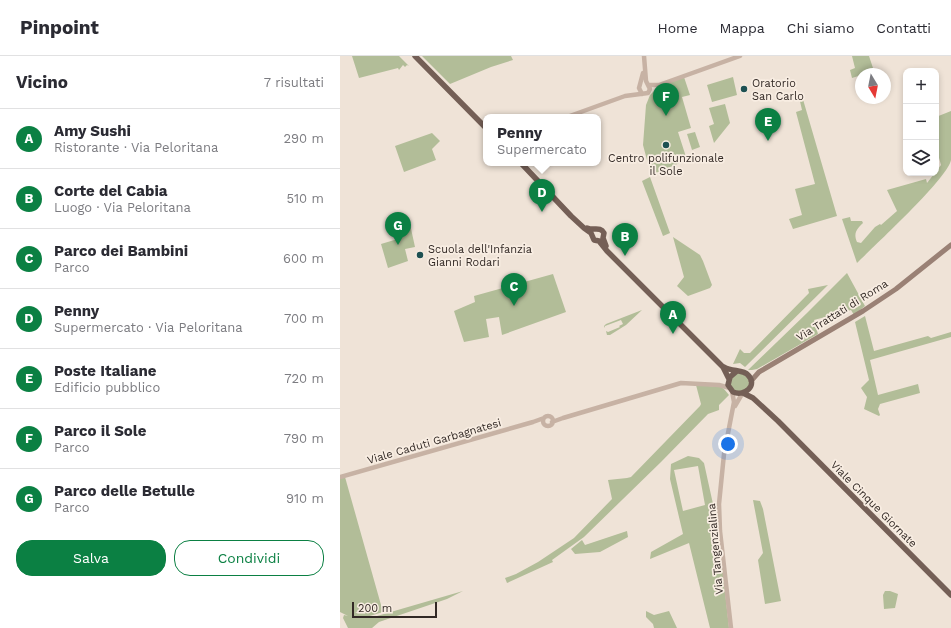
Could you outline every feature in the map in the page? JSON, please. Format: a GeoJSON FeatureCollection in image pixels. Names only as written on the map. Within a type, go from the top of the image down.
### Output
{"type":"FeatureCollection","features":[{"type":"Feature","properties":{"kind":"main road"},"geometry":{"type":"LineString","coordinates":[[415,56],[483,125]]}},
{"type":"Feature","properties":{"kind":"main road"},"geometry":{"type":"LineString","coordinates":[[524,166],[550,193],[593,232],[594,240],[601,240]]}},
{"type":"Feature","properties":{"kind":"main road"},"geometry":{"type":"LineString","coordinates":[[593,232],[598,228],[602,230],[604,233],[601,240],[606,251],[723,367],[729,379],[731,389],[738,394],[753,398],[778,421]]}},
{"type":"Feature","properties":{"kind":"main road","name":"Via Trattati di Roma"},"geometry":{"type":"LineString","coordinates":[[748,374],[759,372],[863,312],[896,289],[951,245]]}},
{"type":"Feature","properties":{"kind":"main road"},"geometry":{"type":"LineString","coordinates":[[723,367],[748,374],[753,394],[778,421]]}},
{"type":"Feature","properties":{"kind":"main road"},"geometry":{"type":"LineString","coordinates":[[729,379],[732,374],[737,371]]}},
{"type":"Feature","properties":{"kind":"main road","name":"Via Trattati di Roma"},"geometry":{"type":"LineString","coordinates":[[751,384],[759,372]]}},
{"type":"Feature","properties":{"kind":"main road"},"geometry":{"type":"LineString","coordinates":[[742,394],[748,391],[751,384]]}},
{"type":"Feature","properties":{"kind":"main road","name":"Viale Cinque Giornate"},"geometry":{"type":"LineString","coordinates":[[778,421],[951,595]]}},
{"type":"Feature","properties":{"kind":"street"},"geometry":{"type":"LineString","coordinates":[[642,56],[650,89],[649,92]]}},
{"type":"Feature","properties":{"kind":"street"},"geometry":{"type":"LineString","coordinates":[[642,56],[643,71],[640,87],[642,94]]}},
{"type":"Feature","properties":{"kind":"street"},"geometry":{"type":"LineString","coordinates":[[625,96],[646,95],[659,85],[740,56]]}},
{"type":"Feature","properties":{"kind":"street"},"geometry":{"type":"LineString","coordinates":[[575,114],[625,96],[644,84],[659,85]]}},
{"type":"Feature","properties":{"kind":"street"},"geometry":{"type":"LineString","coordinates":[[719,385],[729,379]]}},
{"type":"Feature","properties":{"kind":"street"},"geometry":{"type":"LineString","coordinates":[[563,418],[547,416],[543,421],[544,424],[549,426],[552,422],[563,418],[681,383],[719,385],[731,389]]}},
{"type":"Feature","properties":{"kind":"street","name":"Via Tangenzialina"},"geometry":{"type":"LineString","coordinates":[[731,389],[734,402],[731,422]]}},
{"type":"Feature","properties":{"kind":"street","name":"Via Tangenzialina"},"geometry":{"type":"LineString","coordinates":[[731,628],[720,531],[719,504],[724,454],[736,404],[742,394]]}},
{"type":"Feature","properties":{"kind":"street"},"geometry":{"type":"LineString","coordinates":[[550,417],[552,422]]}},
{"type":"Feature","properties":{"kind":"street","name":"Viale Caduti Garbagnatesi"},"geometry":{"type":"LineString","coordinates":[[340,477],[544,418]]}},
{"type":"Feature","properties":{"kind":"street","name":"Viale Caduti Garbagnatesi"},"geometry":{"type":"LineString","coordinates":[[533,422],[544,424]]}},
{"type":"Feature","properties":{"kind":"green space"},"geometry":{"type":"Polygon","coordinates":[[[352,56],[399,56],[409,66],[407,65],[405,67],[403,65],[399,70],[398,68],[359,78],[352,56]]]}},
{"type":"Feature","properties":{"kind":"green space"},"geometry":{"type":"Polygon","coordinates":[[[422,56],[511,56],[513,60],[491,67],[450,84],[422,56]]]}},
{"type":"Feature","properties":{"kind":"green space"},"geometry":{"type":"Polygon","coordinates":[[[852,56],[869,56],[873,68],[855,68],[852,56]]]}},
{"type":"Feature","properties":{"kind":"green space"},"geometry":{"type":"Polygon","coordinates":[[[855,68],[855,77],[852,78],[850,70],[855,68]]]}},
{"type":"Feature","properties":{"kind":"green space"},"geometry":{"type":"Polygon","coordinates":[[[684,77],[690,95],[682,97],[691,128],[678,132],[687,160],[653,174],[643,145],[646,105],[650,95],[656,89],[662,85],[684,77]]]}},
{"type":"Feature","properties":{"kind":"green space"},"geometry":{"type":"Polygon","coordinates":[[[733,77],[737,95],[712,102],[707,85],[733,77]]]}},
{"type":"Feature","properties":{"kind":"green space"},"geometry":{"type":"Polygon","coordinates":[[[802,96],[837,216],[793,229],[789,219],[802,215],[795,189],[815,184],[796,112],[802,110],[799,97],[802,96]]]}},
{"type":"Feature","properties":{"kind":"green space"},"geometry":{"type":"Polygon","coordinates":[[[725,104],[730,123],[714,143],[709,126],[714,124],[709,108],[725,104]]]}},
{"type":"Feature","properties":{"kind":"green space"},"geometry":{"type":"Polygon","coordinates":[[[951,111],[951,160],[947,169],[924,196],[857,263],[842,219],[850,217],[851,221],[862,221],[863,223],[857,229],[855,236],[857,242],[861,243],[875,227],[880,224],[881,225],[897,211],[887,190],[926,179],[927,183],[932,176],[939,176],[939,168],[941,165],[939,158],[939,116],[951,111]]]}},
{"type":"Feature","properties":{"kind":"green space"},"geometry":{"type":"Polygon","coordinates":[[[695,132],[700,147],[692,150],[687,134],[695,132]]]}},
{"type":"Feature","properties":{"kind":"green space"},"geometry":{"type":"Polygon","coordinates":[[[432,133],[440,141],[432,149],[436,160],[404,172],[395,146],[432,133]]]}},
{"type":"Feature","properties":{"kind":"green space"},"geometry":{"type":"Polygon","coordinates":[[[650,177],[670,233],[663,236],[642,181],[650,177]]]}},
{"type":"Feature","properties":{"kind":"green space"},"geometry":{"type":"Polygon","coordinates":[[[410,224],[415,247],[405,249],[408,261],[388,268],[381,244],[401,238],[398,228],[410,224]]]}},
{"type":"Feature","properties":{"kind":"green space"},"geometry":{"type":"Polygon","coordinates":[[[673,237],[700,255],[712,285],[710,288],[688,296],[677,286],[684,277],[673,237]]]}},
{"type":"Feature","properties":{"kind":"green space"},"geometry":{"type":"Polygon","coordinates":[[[847,273],[865,306],[854,315],[851,310],[814,320],[818,334],[757,369],[748,370],[807,313],[847,273]]]}},
{"type":"Feature","properties":{"kind":"green space"},"geometry":{"type":"Polygon","coordinates":[[[553,274],[566,312],[502,335],[499,317],[486,319],[489,337],[464,342],[454,311],[475,302],[474,296],[553,274]]]}},
{"type":"Feature","properties":{"kind":"green space"},"geometry":{"type":"Polygon","coordinates":[[[828,285],[745,367],[740,363],[733,364],[740,349],[744,353],[750,353],[809,293],[808,289],[828,285]]]}},
{"type":"Feature","properties":{"kind":"green space"},"geometry":{"type":"Polygon","coordinates":[[[642,310],[626,325],[610,335],[607,335],[606,331],[608,332],[620,327],[619,326],[623,324],[621,320],[605,326],[605,328],[604,326],[606,324],[642,310]]]}},
{"type":"Feature","properties":{"kind":"green space"},"geometry":{"type":"Polygon","coordinates":[[[865,316],[874,351],[928,336],[931,338],[951,332],[951,337],[870,360],[878,395],[918,384],[920,393],[880,404],[878,409],[879,416],[864,409],[867,397],[861,388],[869,380],[855,322],[865,316]]]}},
{"type":"Feature","properties":{"kind":"green space"},"geometry":{"type":"Polygon","coordinates":[[[739,372],[750,379],[748,388],[739,393],[731,388],[730,377],[739,372]]]}},
{"type":"Feature","properties":{"kind":"green space"},"geometry":{"type":"Polygon","coordinates":[[[696,385],[721,387],[729,395],[719,405],[719,410],[708,414],[584,537],[552,560],[553,562],[507,583],[505,578],[538,562],[574,538],[612,499],[608,480],[631,477],[700,406],[701,404],[696,385]]]}},
{"type":"Feature","properties":{"kind":"green space"},"geometry":{"type":"Polygon","coordinates":[[[688,456],[699,458],[704,463],[713,504],[717,503],[717,518],[729,628],[710,628],[689,543],[650,559],[651,552],[683,534],[670,479],[671,464],[688,456]],[[698,466],[674,470],[683,511],[705,505],[698,466]]]}},
{"type":"Feature","properties":{"kind":"green space"},"geometry":{"type":"Polygon","coordinates":[[[345,477],[383,612],[363,618],[377,616],[463,591],[447,599],[379,622],[372,628],[348,628],[343,618],[344,615],[348,616],[340,612],[340,478],[345,477]]]}},
{"type":"Feature","properties":{"kind":"green space"},"geometry":{"type":"Polygon","coordinates":[[[753,500],[760,501],[763,509],[781,601],[765,604],[758,560],[763,553],[753,500]]]}},
{"type":"Feature","properties":{"kind":"green space"},"geometry":{"type":"Polygon","coordinates":[[[627,531],[628,537],[600,552],[575,554],[571,549],[582,540],[585,545],[627,531]]]}},
{"type":"Feature","properties":{"kind":"green space"},"geometry":{"type":"Polygon","coordinates":[[[885,591],[898,594],[895,608],[884,609],[883,595],[885,591]]]}},
{"type":"Feature","properties":{"kind":"green space"},"geometry":{"type":"Polygon","coordinates":[[[646,611],[654,615],[669,611],[677,628],[654,628],[653,624],[646,617],[646,611]]]}},
{"type":"Feature","properties":{"kind":"place","name":"Oratorio San Carlo"},"geometry":{"type":"Point","coordinates":[744,89]}},
{"type":"Feature","properties":{"kind":"place","name":"Parco il Sole"},"geometry":{"type":"Point","coordinates":[666,116]}},
{"type":"Feature","properties":{"kind":"place","name":"Poste Italiane"},"geometry":{"type":"Point","coordinates":[768,141]}},
{"type":"Feature","properties":{"kind":"place","name":"Centro polifunzionale il Sole"},"geometry":{"type":"Point","coordinates":[666,145]}},
{"type":"Feature","properties":{"kind":"place","name":"Penny"},"geometry":{"type":"Point","coordinates":[542,212]}},
{"type":"Feature","properties":{"kind":"place","name":"Parco delle Betulle"},"geometry":{"type":"Point","coordinates":[398,245]}},
{"type":"Feature","properties":{"kind":"place","name":"Scuola dell'Infanzia Gianni Rodari"},"geometry":{"type":"Point","coordinates":[420,255]}},
{"type":"Feature","properties":{"kind":"place","name":"Corte del Cabia"},"geometry":{"type":"Point","coordinates":[625,256]}},
{"type":"Feature","properties":{"kind":"place","name":"Parco dei Bambini"},"geometry":{"type":"Point","coordinates":[514,306]}},
{"type":"Feature","properties":{"kind":"place","name":"Amy Sushi"},"geometry":{"type":"Point","coordinates":[673,334]}}]}
